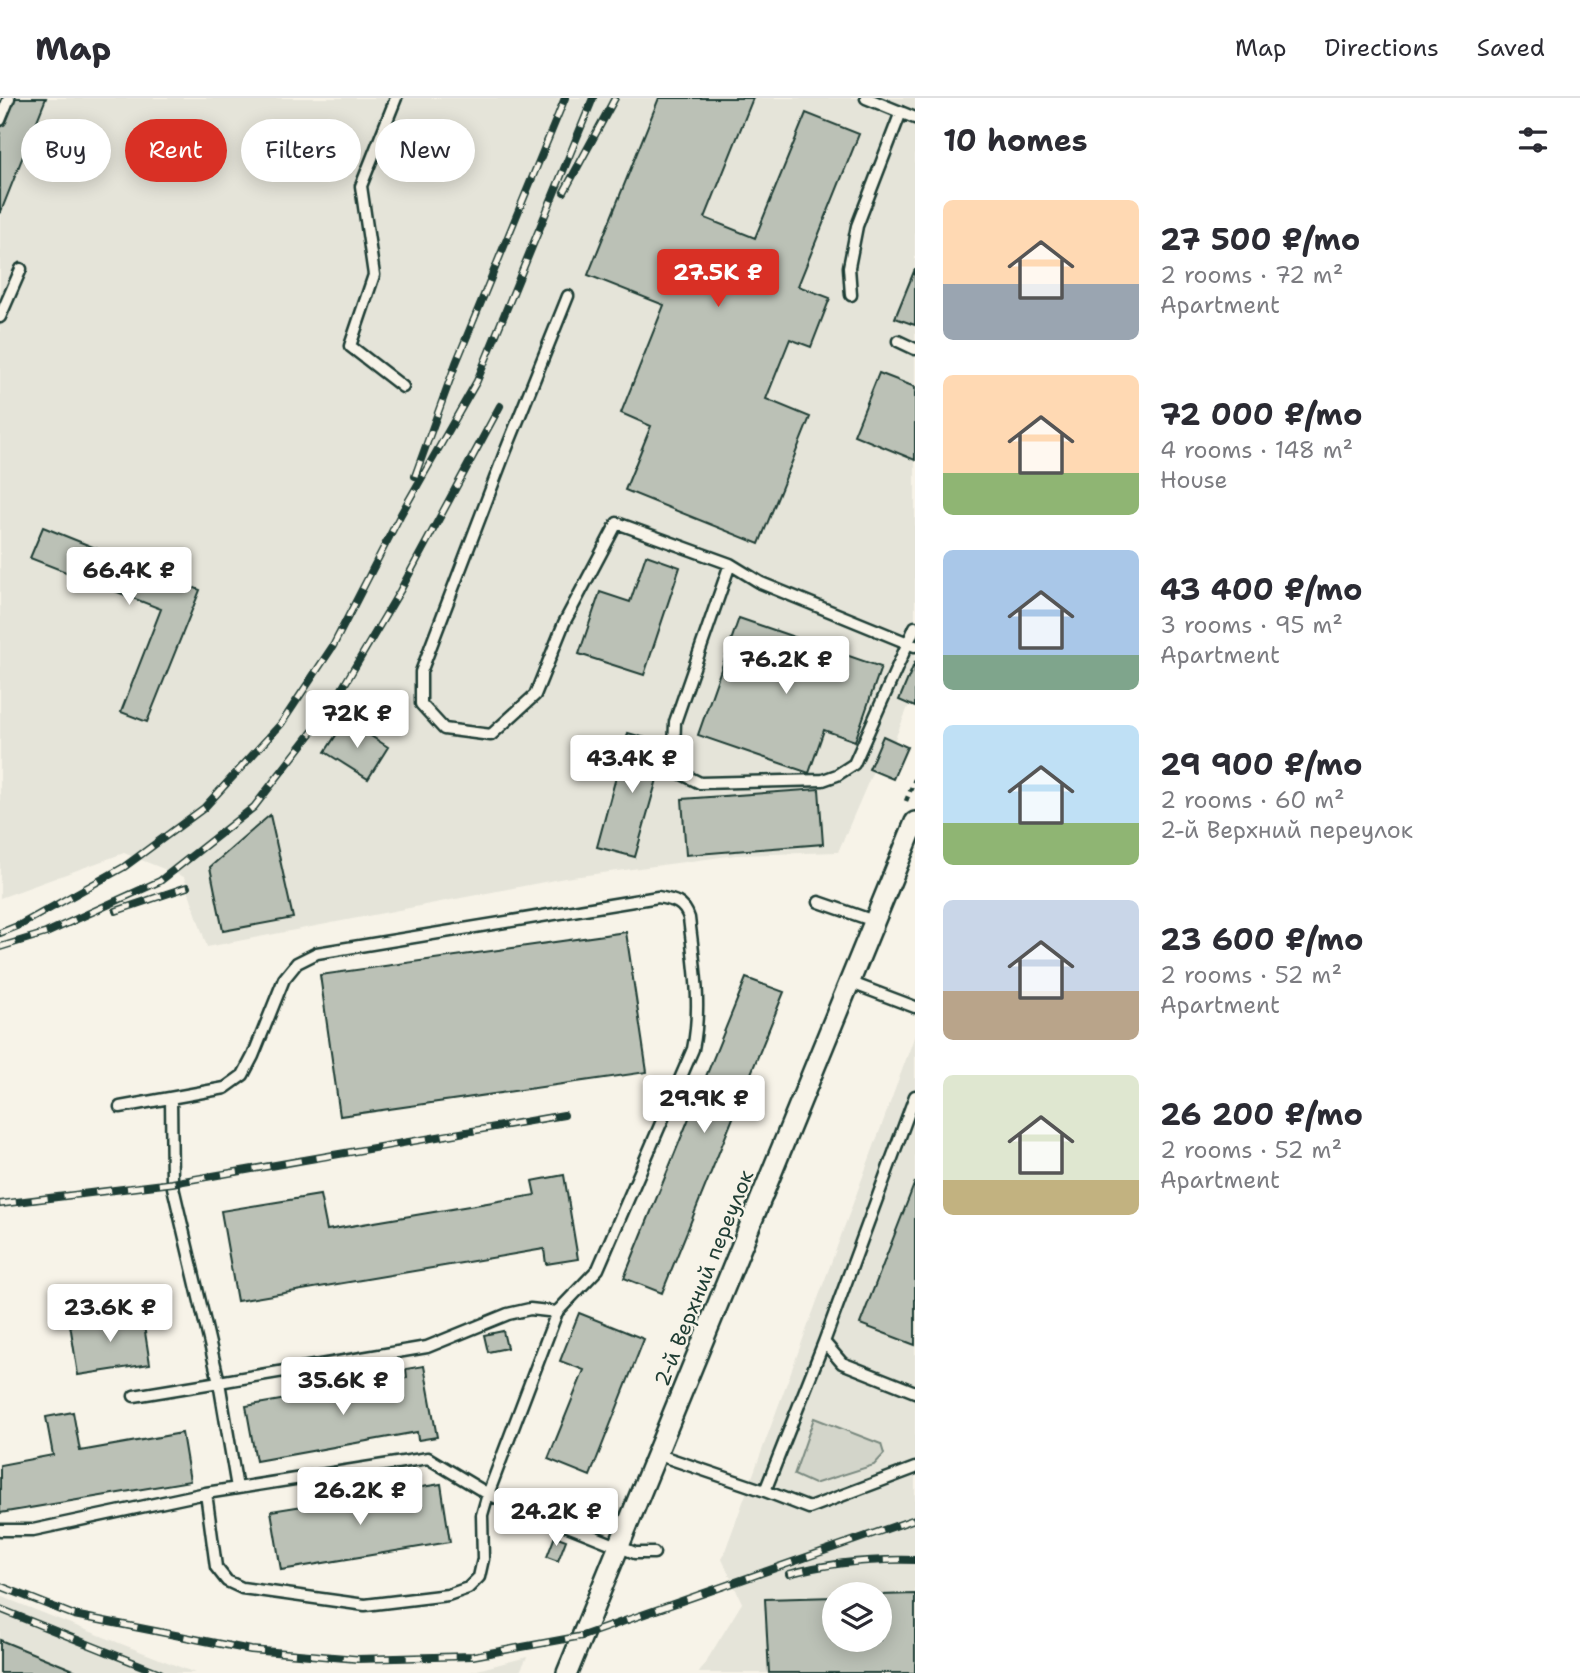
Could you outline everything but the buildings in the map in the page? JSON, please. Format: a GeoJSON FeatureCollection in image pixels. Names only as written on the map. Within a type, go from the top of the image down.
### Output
{"type":"FeatureCollection","features":[{"type":"Feature","properties":{"kind":"street","name":"2-й Верхний переулок"},"geometry":{"type":"LineString","coordinates":[[567,1673],[874,921],[909,854],[915,822]]}},
{"type":"Feature","properties":{"kind":"lane"},"geometry":{"type":"LineString","coordinates":[[0,120],[9,98]]}},
{"type":"Feature","properties":{"kind":"lane"},"geometry":{"type":"LineString","coordinates":[[396,98],[361,186],[374,275],[349,346],[403,387]]}},
{"type":"Feature","properties":{"kind":"lane"},"geometry":{"type":"LineString","coordinates":[[866,98],[915,118]]}},
{"type":"Feature","properties":{"kind":"lane"},"geometry":{"type":"LineString","coordinates":[[851,295],[849,267],[857,226],[901,112]]}},
{"type":"Feature","properties":{"kind":"lane"},"geometry":{"type":"LineString","coordinates":[[0,317],[21,269]]}},
{"type":"Feature","properties":{"kind":"lane"},"geometry":{"type":"LineString","coordinates":[[568,296],[421,673],[421,704],[444,729],[491,735],[535,695],[564,623],[617,523],[730,564],[761,583],[912,645]]}},
{"type":"Feature","properties":{"kind":"lane"},"geometry":{"type":"LineString","coordinates":[[898,341],[915,349]]}},
{"type":"Feature","properties":{"kind":"lane"},"geometry":{"type":"LineString","coordinates":[[730,564],[675,722],[674,752],[680,773],[700,783],[822,780],[854,764],[912,645],[915,627]]}},
{"type":"Feature","properties":{"kind":"lane"},"geometry":{"type":"LineString","coordinates":[[120,1107],[225,1088],[243,1075],[284,979],[298,963],[317,953],[658,897],[675,900],[686,908],[699,1001],[693,1049],[598,1269],[557,1312],[488,1494],[482,1515],[483,1559],[479,1577],[468,1588],[448,1595],[365,1605],[242,1588],[227,1581],[216,1567],[206,1493]]}},
{"type":"Feature","properties":{"kind":"lane"},"geometry":{"type":"LineString","coordinates":[[819,902],[874,921]]}},
{"type":"Feature","properties":{"kind":"lane"},"geometry":{"type":"LineString","coordinates":[[849,982],[915,1007]]}},
{"type":"Feature","properties":{"kind":"lane"},"geometry":{"type":"LineString","coordinates":[[765,1491],[824,1342],[915,1096]]}},
{"type":"Feature","properties":{"kind":"lane"},"geometry":{"type":"LineString","coordinates":[[171,1099],[172,1183],[219,1382],[237,1488]]}},
{"type":"Feature","properties":{"kind":"lane"},"geometry":{"type":"LineString","coordinates":[[134,1396],[427,1346],[509,1314],[530,1309],[557,1312]]}},
{"type":"Feature","properties":{"kind":"lane"},"geometry":{"type":"LineString","coordinates":[[824,1342],[842,1363],[915,1392]]}},
{"type":"Feature","properties":{"kind":"lane"},"geometry":{"type":"LineString","coordinates":[[656,1454],[809,1508],[915,1468]]}},
{"type":"Feature","properties":{"kind":"lane"},"geometry":{"type":"LineString","coordinates":[[0,1530],[33,1530],[206,1493],[428,1458],[488,1494],[635,1553],[654,1553]]}},
{"type":"Feature","properties":{"kind":"shaded area"},"geometry":{"type":"Polygon","coordinates":[[[0,98],[915,98],[915,690],[881,773],[873,771],[838,852],[736,855],[565,878],[207,947],[184,877],[124,853],[0,898],[0,98]]]}},
{"type":"Feature","properties":{"kind":"shaded area"},"geometry":{"type":"Polygon","coordinates":[[[915,1035],[915,1673],[699,1673],[742,1603],[722,1559],[915,1035]]]}},
{"type":"Feature","properties":{"kind":"shaded area"},"geometry":{"type":"Polygon","coordinates":[[[814,1418],[881,1444],[884,1454],[874,1465],[814,1484],[794,1475],[814,1418]]]}},
{"type":"Feature","properties":{"kind":"shaded area"},"geometry":{"type":"Polygon","coordinates":[[[0,1596],[195,1673],[0,1673],[0,1596]]]}},
{"type":"Feature","properties":{"kind":"shaded area"},"geometry":{"type":"Polygon","coordinates":[[[527,1657],[519,1673],[466,1673],[527,1657]]]}},
{"type":"Feature","properties":{"kind":"railway"},"geometry":{"type":"LineString","coordinates":[[415,476],[456,363],[565,98]]}},
{"type":"Feature","properties":{"kind":"railway"},"geometry":{"type":"LineString","coordinates":[[0,933],[20,925],[124,867],[204,808],[281,724],[333,646],[401,514],[477,381],[593,98]]}},
{"type":"Feature","properties":{"kind":"railway"},"geometry":{"type":"LineString","coordinates":[[564,192],[615,98]]}},
{"type":"Feature","properties":{"kind":"railway"},"geometry":{"type":"LineString","coordinates":[[0,947],[46,933],[160,881],[254,807],[330,709],[400,591],[500,406]]}},
{"type":"Feature","properties":{"kind":"railway"},"geometry":{"type":"LineString","coordinates":[[116,911],[187,887]]}},
{"type":"Feature","properties":{"kind":"railway"},"geometry":{"type":"LineString","coordinates":[[0,1204],[172,1183],[564,1115]]}},
{"type":"Feature","properties":{"kind":"railway"},"geometry":{"type":"LineString","coordinates":[[0,1586],[74,1615],[251,1650],[357,1659],[473,1656],[582,1636],[915,1519]]}},
{"type":"Feature","properties":{"kind":"railway"},"geometry":{"type":"LineString","coordinates":[[789,1574],[851,1562],[915,1560]]}},
{"type":"Feature","properties":{"kind":"railway"},"geometry":{"type":"LineString","coordinates":[[0,1609],[160,1673]]}}]}
